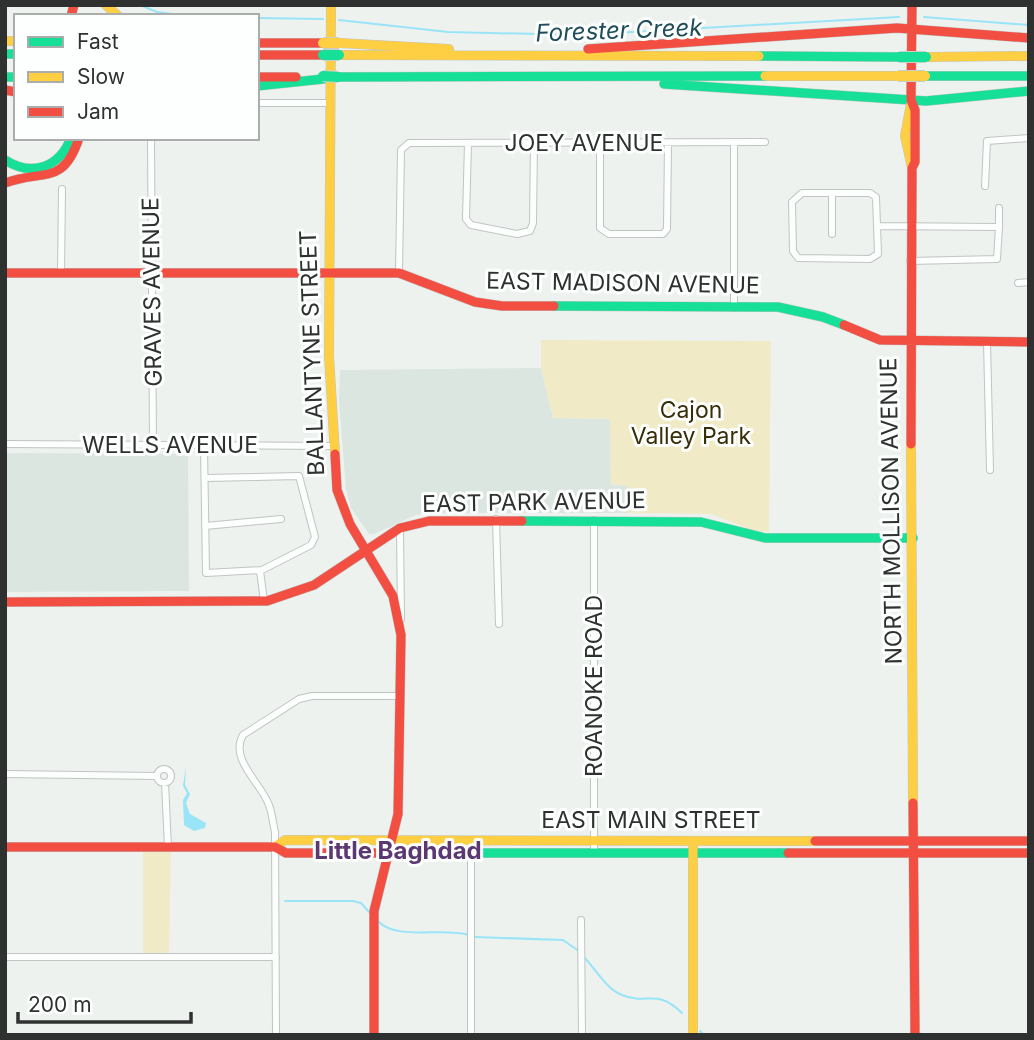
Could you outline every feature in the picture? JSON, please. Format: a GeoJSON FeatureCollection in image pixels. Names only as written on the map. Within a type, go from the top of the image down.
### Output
{"type":"FeatureCollection","features":[{"type":"Feature","properties":{"kind":"main road","name":"BALLANTYNE STREET"},"geometry":{"type":"LineString","coordinates":[[331,5],[329,273],[337,489],[342,509],[393,596],[401,635],[398,814],[394,840],[374,911],[374,1035]]}},
{"type":"Feature","properties":{"kind":"main road","name":"NORTH MOLLISON AVENUE"},"geometry":{"type":"LineString","coordinates":[[912,5],[911,102],[907,110],[907,161],[912,168]]}},
{"type":"Feature","properties":{"kind":"main road"},"geometry":{"type":"LineString","coordinates":[[539,55],[600,48],[912,29],[1029,38]]}},
{"type":"Feature","properties":{"kind":"main road"},"geometry":{"type":"LineString","coordinates":[[259,43],[339,43],[504,55]]}},
{"type":"Feature","properties":{"kind":"main road"},"geometry":{"type":"LineString","coordinates":[[259,55],[1029,56]]}},
{"type":"Feature","properties":{"kind":"main road"},"geometry":{"type":"LineString","coordinates":[[259,86],[338,76],[1029,76]]}},
{"type":"Feature","properties":{"kind":"main road"},"geometry":{"type":"LineString","coordinates":[[259,77],[323,78]]}},
{"type":"Feature","properties":{"kind":"main road"},"geometry":{"type":"LineString","coordinates":[[567,78],[911,102],[1029,92]]}},
{"type":"Feature","properties":{"kind":"main road","name":"NORTH MOLLISON AVENUE"},"geometry":{"type":"LineString","coordinates":[[911,102],[915,110],[910,226],[915,1035]]}},
{"type":"Feature","properties":{"kind":"main road"},"geometry":{"type":"LineString","coordinates":[[5,160],[27,170],[48,167],[63,155],[70,140]]}},
{"type":"Feature","properties":{"kind":"main road"},"geometry":{"type":"LineString","coordinates":[[5,183],[55,173],[69,162],[78,140]]}},
{"type":"Feature","properties":{"kind":"main road"},"geometry":{"type":"LineString","coordinates":[[907,140],[915,153]]}},
{"type":"Feature","properties":{"kind":"main road","name":"EAST MADISON AVENUE"},"geometry":{"type":"LineString","coordinates":[[5,273],[399,273],[475,302],[502,306],[798,310],[880,340],[1029,342]]}},
{"type":"Feature","properties":{"kind":"main road","name":"EAST PARK AVENUE"},"geometry":{"type":"LineString","coordinates":[[5,602],[264,601],[314,585],[400,528],[429,521],[701,522],[765,538],[913,538]]}},
{"type":"Feature","properties":{"kind":"main road","name":"EAST MAIN STREET"},"geometry":{"type":"LineString","coordinates":[[275,847],[285,841],[394,840],[594,846],[693,853],[764,853],[1029,842]]}},
{"type":"Feature","properties":{"kind":"main road"},"geometry":{"type":"LineString","coordinates":[[693,841],[693,1035]]}},
{"type":"Feature","properties":{"kind":"main road","name":"EAST MAIN STREET"},"geometry":{"type":"LineString","coordinates":[[5,847],[275,847],[286,853],[471,853],[693,841],[764,841],[1029,853]]}},
{"type":"Feature","properties":{"kind":"main road"},"geometry":{"type":"LineString","coordinates":[[764,841],[764,853]]}},
{"type":"Feature","properties":{"kind":"street"},"geometry":{"type":"LineString","coordinates":[[259,103],[331,103]]}},
{"type":"Feature","properties":{"kind":"street"},"geometry":{"type":"LineString","coordinates":[[985,186],[987,141],[1029,138]]}},
{"type":"Feature","properties":{"kind":"street","name":"GRAVES AVENUE"},"geometry":{"type":"LineString","coordinates":[[150,140],[153,446]]}},
{"type":"Feature","properties":{"kind":"street"},"geometry":{"type":"LineString","coordinates":[[734,142],[734,308]]}},
{"type":"Feature","properties":{"kind":"street","name":"JOEY AVENUE"},"geometry":{"type":"LineString","coordinates":[[399,273],[404,145],[765,142]]}},
{"type":"Feature","properties":{"kind":"street"},"geometry":{"type":"LineString","coordinates":[[468,143],[466,219],[471,225],[522,234],[530,231],[533,223],[534,143]]}},
{"type":"Feature","properties":{"kind":"street"},"geometry":{"type":"LineString","coordinates":[[600,143],[599,225],[609,234],[663,234],[667,229],[668,143]]}},
{"type":"Feature","properties":{"kind":"street"},"geometry":{"type":"LineString","coordinates":[[61,274],[62,189]]}},
{"type":"Feature","properties":{"kind":"street"},"geometry":{"type":"LineString","coordinates":[[802,193],[832,193],[870,193],[876,197],[879,249],[874,258],[797,258],[793,251],[794,198],[802,193]]}},
{"type":"Feature","properties":{"kind":"street"},"geometry":{"type":"LineString","coordinates":[[832,193],[832,234]]}},
{"type":"Feature","properties":{"kind":"street"},"geometry":{"type":"LineString","coordinates":[[910,261],[997,259],[999,208]]}},
{"type":"Feature","properties":{"kind":"street"},"geometry":{"type":"LineString","coordinates":[[879,226],[999,227]]}},
{"type":"Feature","properties":{"kind":"street"},"geometry":{"type":"LineString","coordinates":[[1017,283],[1029,282]]}},
{"type":"Feature","properties":{"kind":"street"},"geometry":{"type":"LineString","coordinates":[[988,342],[990,470]]}},
{"type":"Feature","properties":{"kind":"street","name":"WELLS AVENUE"},"geometry":{"type":"LineString","coordinates":[[5,444],[334,446]]}},
{"type":"Feature","properties":{"kind":"street"},"geometry":{"type":"LineString","coordinates":[[204,446],[205,573],[260,570],[311,545],[315,537],[299,476],[205,478]]}},
{"type":"Feature","properties":{"kind":"street"},"geometry":{"type":"LineString","coordinates":[[205,526],[281,519]]}},
{"type":"Feature","properties":{"kind":"street"},"geometry":{"type":"LineString","coordinates":[[496,520],[499,624]]}},
{"type":"Feature","properties":{"kind":"street","name":"ROANOKE ROAD"},"geometry":{"type":"LineString","coordinates":[[594,520],[594,846]]}},
{"type":"Feature","properties":{"kind":"street"},"geometry":{"type":"LineString","coordinates":[[400,528],[401,635]]}},
{"type":"Feature","properties":{"kind":"street"},"geometry":{"type":"LineString","coordinates":[[260,570],[264,601]]}},
{"type":"Feature","properties":{"kind":"street"},"geometry":{"type":"LineString","coordinates":[[276,1035],[275,847],[269,805],[239,752],[243,735],[299,699],[312,696],[401,696]]}},
{"type":"Feature","properties":{"kind":"street"},"geometry":{"type":"LineString","coordinates":[[157,776],[161,770],[169,771],[171,779],[165,783]]}},
{"type":"Feature","properties":{"kind":"street"},"geometry":{"type":"LineString","coordinates":[[5,774],[157,776],[165,783],[167,847]]}},
{"type":"Feature","properties":{"kind":"street"},"geometry":{"type":"LineString","coordinates":[[471,841],[471,1035]]}},
{"type":"Feature","properties":{"kind":"street"},"geometry":{"type":"LineString","coordinates":[[581,919],[582,1035]]}},
{"type":"Feature","properties":{"kind":"street"},"geometry":{"type":"LineString","coordinates":[[5,957],[276,957]]}},
{"type":"Feature","properties":{"kind":"shaded area"},"geometry":{"type":"Polygon","coordinates":[[[541,368],[553,418],[610,419],[611,484],[627,486],[628,513],[431,513],[416,515],[369,534],[351,508],[346,489],[339,400],[340,370],[541,368]]]}},
{"type":"Feature","properties":{"kind":"shaded area"},"geometry":{"type":"Polygon","coordinates":[[[5,453],[188,454],[189,591],[5,592],[5,453]]]}},
{"type":"Feature","properties":{"kind":"green space","name":"Cajon Valley Park"},"geometry":{"type":"Polygon","coordinates":[[[541,340],[771,341],[769,532],[752,530],[711,514],[628,513],[627,486],[611,484],[610,419],[553,418],[541,368],[541,340]]]}},
{"type":"Feature","properties":{"kind":"green space"},"geometry":{"type":"Polygon","coordinates":[[[143,849],[171,849],[169,957],[143,957],[143,849]]]}},
{"type":"Feature","properties":{"kind":"water"},"geometry":{"type":"Polygon","coordinates":[[[186,766],[185,785],[190,794],[186,803],[190,814],[206,823],[205,828],[194,831],[184,825],[183,800],[187,793],[183,786],[186,766]]]}},
{"type":"Feature","properties":{"kind":"waterway","name":"Forester Creek"},"geometry":{"type":"LineString","coordinates":[[140,5],[157,12],[173,14]]}},
{"type":"Feature","properties":{"kind":"waterway","name":"Forester Creek"},"geometry":{"type":"LineString","coordinates":[[339,20],[448,32],[579,35],[899,17]]}},
{"type":"Feature","properties":{"kind":"waterway","name":"Forester Creek"},"geometry":{"type":"LineString","coordinates":[[924,17],[1029,25]]}},
{"type":"Feature","properties":{"kind":"waterway","name":"Forester Creek"},"geometry":{"type":"LineString","coordinates":[[259,18],[323,19]]}},
{"type":"Feature","properties":{"kind":"waterway"},"geometry":{"type":"LineString","coordinates":[[285,901],[353,901],[361,903],[369,912]]}},
{"type":"Feature","properties":{"kind":"waterway"},"geometry":{"type":"LineString","coordinates":[[378,921],[396,931],[469,935]]}},
{"type":"Feature","properties":{"kind":"waterway"},"geometry":{"type":"LineString","coordinates":[[475,937],[563,940],[580,952]]}},
{"type":"Feature","properties":{"kind":"waterway"},"geometry":{"type":"LineString","coordinates":[[583,956],[616,992],[631,998],[665,1001],[682,1013]]}},
{"type":"Feature","properties":{"kind":"waterway"},"geometry":{"type":"LineString","coordinates":[[700,1031],[704,1035]]}},
{"type":"Feature","properties":{"kind":"traffic: fast"},"geometry":{"type":"LineString","coordinates":[[5,54],[14,54]]}},
{"type":"Feature","properties":{"kind":"traffic: fast"},"geometry":{"type":"LineString","coordinates":[[323,55],[339,55]]}},
{"type":"Feature","properties":{"kind":"traffic: fast"},"geometry":{"type":"LineString","coordinates":[[759,56],[899,57]]}},
{"type":"Feature","properties":{"kind":"traffic: fast"},"geometry":{"type":"LineString","coordinates":[[899,57],[926,57]]}},
{"type":"Feature","properties":{"kind":"traffic: fast"},"geometry":{"type":"LineString","coordinates":[[323,76],[338,77]]}},
{"type":"Feature","properties":{"kind":"traffic: fast"},"geometry":{"type":"LineString","coordinates":[[338,77],[765,76]]}},
{"type":"Feature","properties":{"kind":"traffic: fast"},"geometry":{"type":"LineString","coordinates":[[925,76],[1029,76]]}},
{"type":"Feature","properties":{"kind":"traffic: fast"},"geometry":{"type":"LineString","coordinates":[[5,77],[14,77]]}},
{"type":"Feature","properties":{"kind":"traffic: fast"},"geometry":{"type":"LineString","coordinates":[[259,86],[323,79]]}},
{"type":"Feature","properties":{"kind":"traffic: fast"},"geometry":{"type":"LineString","coordinates":[[664,84],[926,101],[1029,91]]}},
{"type":"Feature","properties":{"kind":"traffic: fast"},"geometry":{"type":"LineString","coordinates":[[5,160],[25,168],[44,167],[59,156],[70,140]]}},
{"type":"Feature","properties":{"kind":"traffic: fast"},"geometry":{"type":"LineString","coordinates":[[554,306],[778,307],[823,317],[844,325]]}},
{"type":"Feature","properties":{"kind":"traffic: fast"},"geometry":{"type":"LineString","coordinates":[[522,521],[701,522],[765,538],[913,538]]}},
{"type":"Feature","properties":{"kind":"traffic: fast"},"geometry":{"type":"LineString","coordinates":[[468,853],[788,853]]}},
{"type":"Feature","properties":{"kind":"traffic: slow"},"geometry":{"type":"LineString","coordinates":[[106,5],[116,14]]}},
{"type":"Feature","properties":{"kind":"traffic: slow"},"geometry":{"type":"LineString","coordinates":[[331,5],[329,356],[335,454]]}},
{"type":"Feature","properties":{"kind":"traffic: slow"},"geometry":{"type":"LineString","coordinates":[[5,41],[14,41]]}},
{"type":"Feature","properties":{"kind":"traffic: slow"},"geometry":{"type":"LineString","coordinates":[[323,43],[339,43]]}},
{"type":"Feature","properties":{"kind":"traffic: slow"},"geometry":{"type":"LineString","coordinates":[[339,43],[449,49]]}},
{"type":"Feature","properties":{"kind":"traffic: slow"},"geometry":{"type":"LineString","coordinates":[[339,55],[759,56]]}},
{"type":"Feature","properties":{"kind":"traffic: slow"},"geometry":{"type":"LineString","coordinates":[[926,57],[1029,56]]}},
{"type":"Feature","properties":{"kind":"traffic: slow"},"geometry":{"type":"LineString","coordinates":[[765,76],[898,76]]}},
{"type":"Feature","properties":{"kind":"traffic: slow"},"geometry":{"type":"LineString","coordinates":[[898,76],[925,76]]}},
{"type":"Feature","properties":{"kind":"traffic: slow"},"geometry":{"type":"LineString","coordinates":[[911,104],[905,136],[912,168]]}},
{"type":"Feature","properties":{"kind":"traffic: slow"},"geometry":{"type":"LineString","coordinates":[[911,444],[913,803]]}},
{"type":"Feature","properties":{"kind":"traffic: slow"},"geometry":{"type":"LineString","coordinates":[[275,847],[285,840],[815,841]]}},
{"type":"Feature","properties":{"kind":"traffic: slow"},"geometry":{"type":"LineString","coordinates":[[693,841],[693,1035]]}},
{"type":"Feature","properties":{"kind":"traffic: jam"},"geometry":{"type":"LineString","coordinates":[[72,14],[74,5]]}},
{"type":"Feature","properties":{"kind":"traffic: jam"},"geometry":{"type":"LineString","coordinates":[[911,444],[912,168],[915,162],[915,110],[911,100],[912,5]]}},
{"type":"Feature","properties":{"kind":"traffic: jam"},"geometry":{"type":"LineString","coordinates":[[588,49],[897,28],[1029,38]]}},
{"type":"Feature","properties":{"kind":"traffic: jam"},"geometry":{"type":"LineString","coordinates":[[259,43],[323,43]]}},
{"type":"Feature","properties":{"kind":"traffic: jam"},"geometry":{"type":"LineString","coordinates":[[259,55],[323,55]]}},
{"type":"Feature","properties":{"kind":"traffic: jam"},"geometry":{"type":"LineString","coordinates":[[259,77],[296,77]]}},
{"type":"Feature","properties":{"kind":"traffic: jam"},"geometry":{"type":"LineString","coordinates":[[5,90],[14,92]]}},
{"type":"Feature","properties":{"kind":"traffic: jam"},"geometry":{"type":"LineString","coordinates":[[5,183],[59,170],[73,153],[78,140]]}},
{"type":"Feature","properties":{"kind":"traffic: jam"},"geometry":{"type":"LineString","coordinates":[[5,273],[399,273],[475,302],[502,306],[554,306]]}},
{"type":"Feature","properties":{"kind":"traffic: jam"},"geometry":{"type":"LineString","coordinates":[[844,325],[880,340],[1029,342]]}},
{"type":"Feature","properties":{"kind":"traffic: jam"},"geometry":{"type":"LineString","coordinates":[[335,454],[337,490],[350,524],[393,596],[401,635],[398,814],[374,911],[374,1035]]}},
{"type":"Feature","properties":{"kind":"traffic: jam"},"geometry":{"type":"LineString","coordinates":[[5,602],[267,601],[314,585],[400,528],[429,521],[522,521]]}},
{"type":"Feature","properties":{"kind":"traffic: jam"},"geometry":{"type":"LineString","coordinates":[[913,803],[915,1035]]}},
{"type":"Feature","properties":{"kind":"traffic: jam"},"geometry":{"type":"LineString","coordinates":[[815,841],[1029,841]]}},
{"type":"Feature","properties":{"kind":"traffic: jam"},"geometry":{"type":"LineString","coordinates":[[5,847],[275,847],[286,853],[468,853]]}},
{"type":"Feature","properties":{"kind":"traffic: jam"},"geometry":{"type":"LineString","coordinates":[[788,853],[1029,853]]}},
{"type":"Feature","properties":{"kind":"district","name":"Little Baghdad"},"geometry":{"type":"Point","coordinates":[398,850]}}]}
